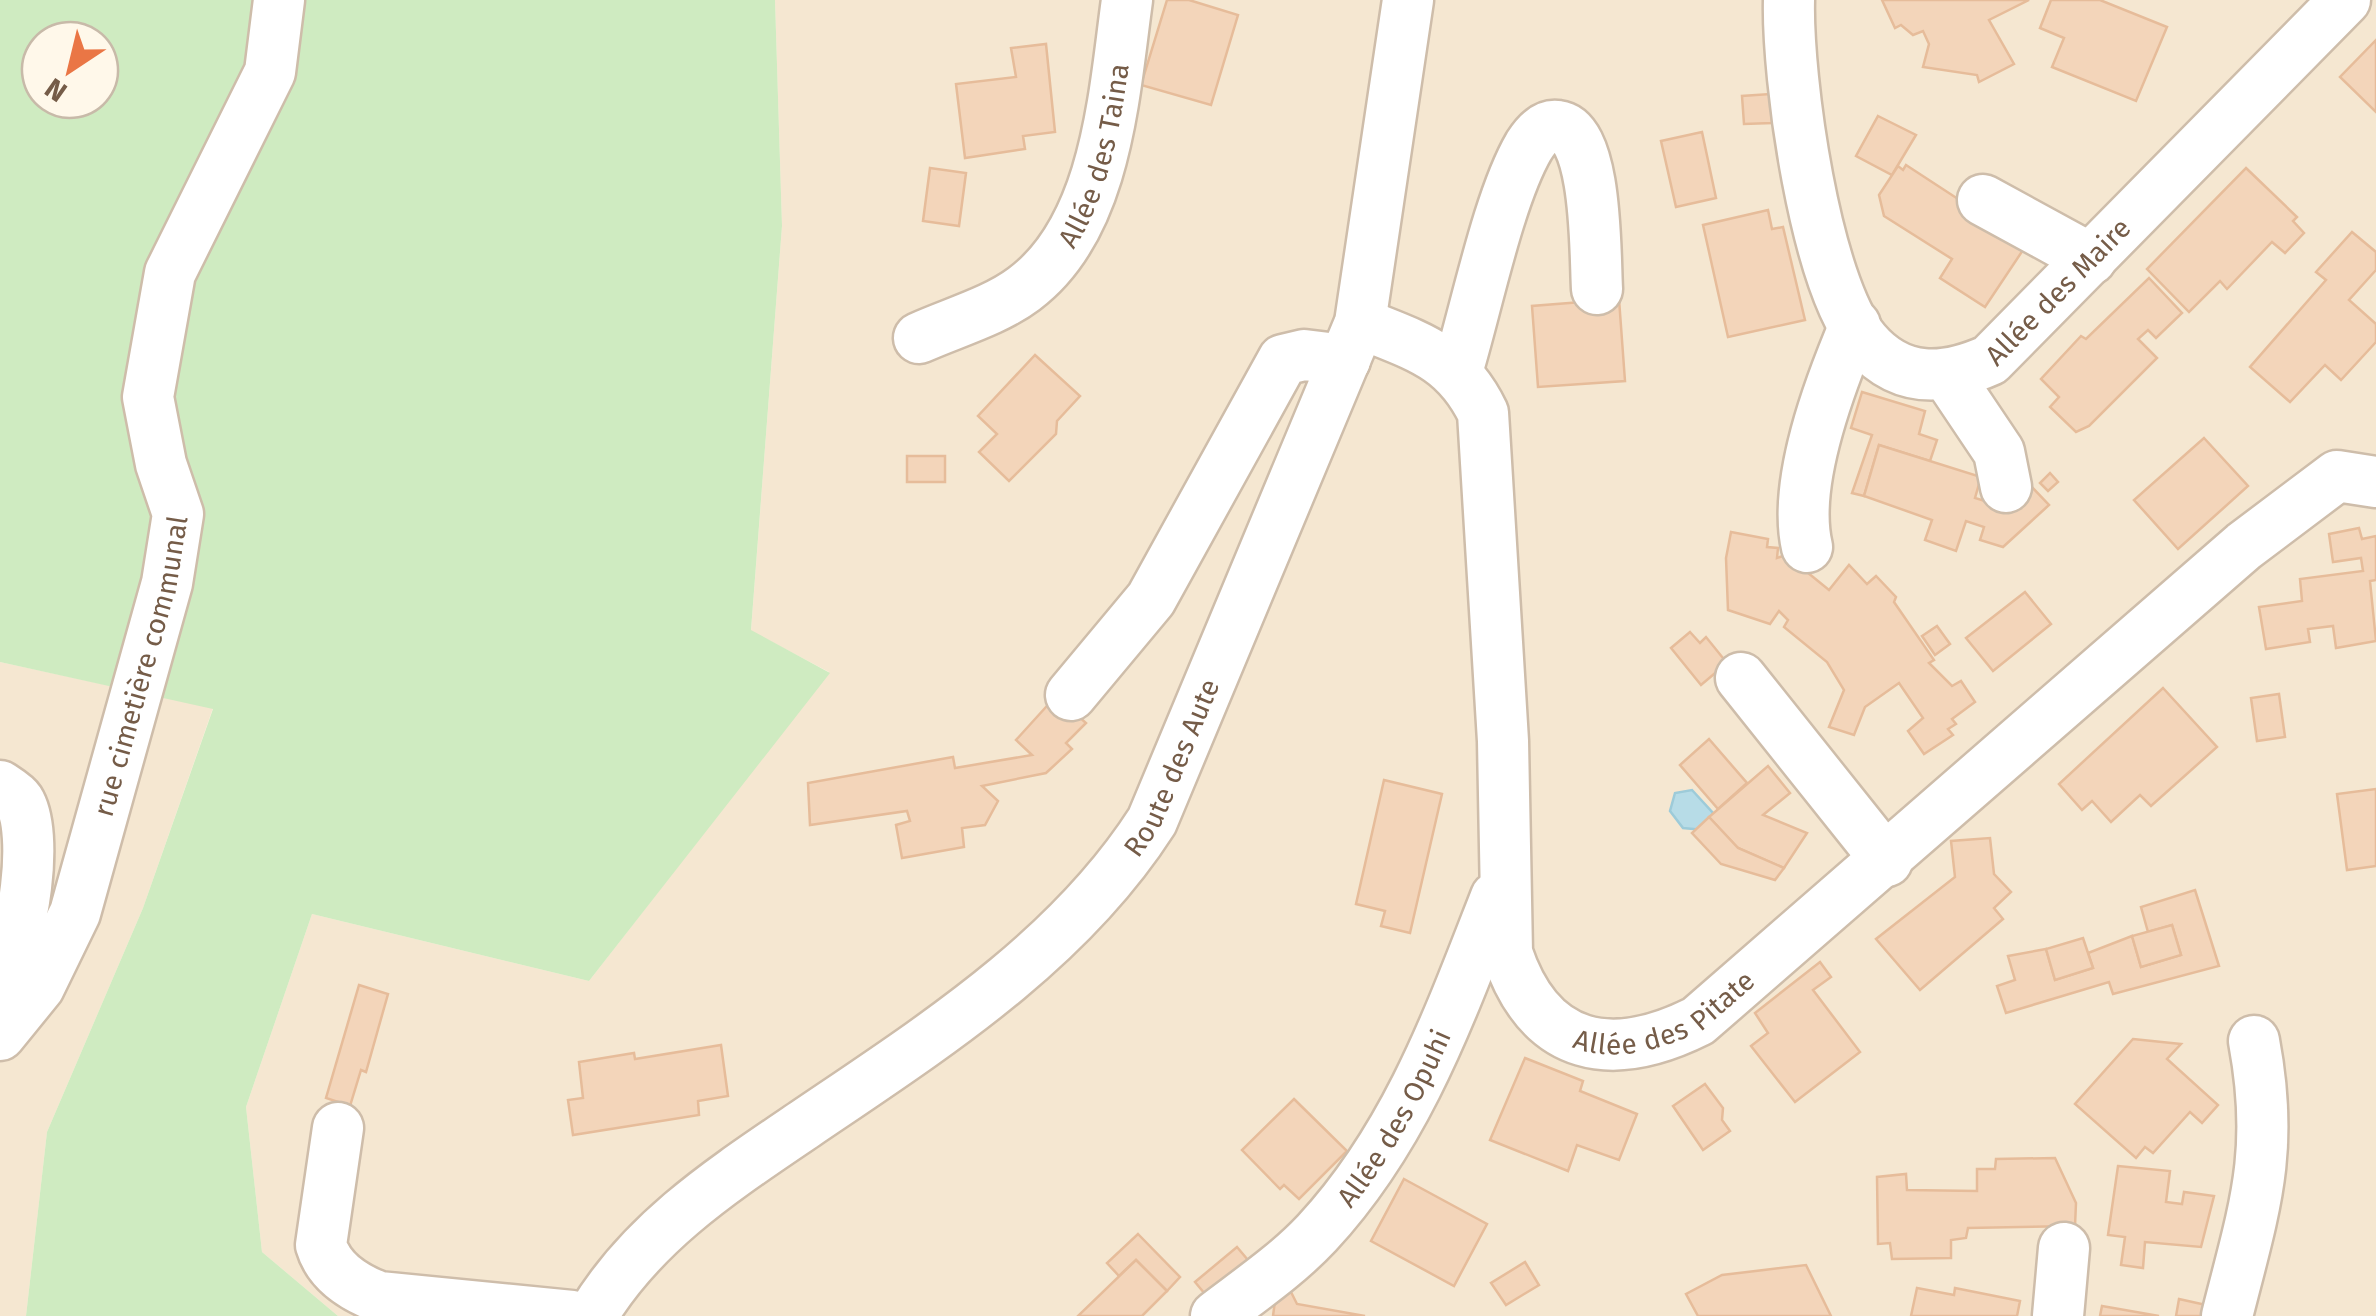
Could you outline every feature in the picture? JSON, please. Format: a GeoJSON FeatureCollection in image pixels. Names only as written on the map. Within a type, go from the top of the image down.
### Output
{"type":"FeatureCollection","features":[{"type":"Feature","properties":{"kind":"street","name":"rue cimetière communal"},"geometry":{"type":"LineString","coordinates":[[0,1034],[39,987],[75,912],[168,583],[178,526],[148,397],[170,274],[270,72],[279,0]]}},
{"type":"Feature","properties":{"kind":"street","name":"Allée des Taina"},"geometry":{"type":"LineString","coordinates":[[919,338],[1022,290],[1055,255],[1083,209],[1099,161],[1126,0]]}},
{"type":"Feature","properties":{"kind":"street","name":"Route des Aute"},"geometry":{"type":"LineString","coordinates":[[592,1316],[632,1260],[686,1208],[932,1038],[1053,941],[1123,867],[1177,770],[1352,342],[1408,0]]}},
{"type":"Feature","properties":{"kind":"street"},"geometry":{"type":"LineString","coordinates":[[1788,0],[1790,78],[1814,205],[1855,324],[1866,343],[1894,366],[1930,377],[1948,376],[1999,452],[2006,487]]}},
{"type":"Feature","properties":{"kind":"street","name":"Allée des Maire"},"geometry":{"type":"LineString","coordinates":[[1948,376],[1990,360],[2345,0]]}},
{"type":"Feature","properties":{"kind":"street"},"geometry":{"type":"LineString","coordinates":[[1457,372],[1520,166],[1541,130],[1554,125],[1568,129],[1579,141],[1587,166],[1597,289]]}},
{"type":"Feature","properties":{"kind":"street"},"geometry":{"type":"LineString","coordinates":[[1983,200],[2091,259]]}},
{"type":"Feature","properties":{"kind":"street"},"geometry":{"type":"LineString","coordinates":[[1806,547],[1804,509],[1820,423],[1855,324]]}},
{"type":"Feature","properties":{"kind":"street","name":"Allée des Pitate"},"geometry":{"type":"LineString","coordinates":[[1072,695],[1151,599],[1284,360],[1352,342],[1430,352],[1468,382],[1483,413],[1503,741],[1507,953],[1517,982],[1533,1006],[1576,1040],[1618,1047],[1672,1034],[1698,1021],[1887,861],[2244,546],[2337,476],[2376,482]]}},
{"type":"Feature","properties":{"kind":"street"},"geometry":{"type":"LineString","coordinates":[[1742,678],[1887,861]]}},
{"type":"Feature","properties":{"kind":"street"},"geometry":{"type":"LineString","coordinates":[[0,786],[18,798],[30,840],[8,950]]}},
{"type":"Feature","properties":{"kind":"street","name":"Allée des Opuhi"},"geometry":{"type":"LineString","coordinates":[[1216,1316],[1316,1234],[1387,1140],[1415,1095],[1454,1012],[1505,874]]}},
{"type":"Feature","properties":{"kind":"street"},"geometry":{"type":"LineString","coordinates":[[2227,1316],[2264,1151],[2265,1108],[2254,1041]]}},
{"type":"Feature","properties":{"kind":"street"},"geometry":{"type":"LineString","coordinates":[[338,1128],[321,1245],[326,1263],[360,1289],[378,1297],[572,1316]]}},
{"type":"Feature","properties":{"kind":"street"},"geometry":{"type":"LineString","coordinates":[[2058,1316],[2064,1248]]}},
{"type":"Feature","properties":{"kind":"shaded area"},"geometry":{"type":"Polygon","coordinates":[[[775,0],[2376,0],[2376,1316],[338,1316],[262,1252],[246,1107],[312,914],[589,981],[829,672],[751,631],[782,226],[775,0]]]}},
{"type":"Feature","properties":{"kind":"shaded area"},"geometry":{"type":"Polygon","coordinates":[[[0,662],[213,708],[143,908],[47,1132],[26,1316],[0,1316],[0,662]]]}},
{"type":"Feature","properties":{"kind":"green space"},"geometry":{"type":"Polygon","coordinates":[[[0,0],[775,0],[782,226],[751,630],[830,673],[589,981],[312,914],[246,1107],[262,1252],[338,1316],[26,1316],[47,1132],[143,908],[213,709],[0,662],[0,0]]]}},
{"type":"Feature","properties":{"kind":"water"},"geometry":{"type":"Polygon","coordinates":[[[1692,790],[1713,813],[1704,830],[1683,828],[1670,811],[1675,793],[1692,790]]]}},
{"type":"Feature","properties":{"kind":"building"},"geometry":{"type":"Polygon","coordinates":[[[1167,0],[1189,0],[1238,15],[1211,105],[1141,85],[1167,0]]]}},
{"type":"Feature","properties":{"kind":"building"},"geometry":{"type":"Polygon","coordinates":[[[1882,0],[2029,0],[1989,20],[2014,64],[1979,82],[1977,75],[1923,67],[1929,44],[1923,31],[1913,35],[1901,25],[1895,28],[1882,0]]]}},
{"type":"Feature","properties":{"kind":"building"},"geometry":{"type":"Polygon","coordinates":[[[2051,0],[2100,0],[2167,27],[2136,101],[2052,67],[2064,38],[2040,28],[2051,0]]]}},
{"type":"Feature","properties":{"kind":"building"},"geometry":{"type":"Polygon","coordinates":[[[2376,40],[2376,112],[2340,77],[2376,40]]]}},
{"type":"Feature","properties":{"kind":"building"},"geometry":{"type":"Polygon","coordinates":[[[1046,44],[1055,132],[1023,136],[1025,149],[965,158],[956,84],[1016,77],[1011,48],[1046,44]]]}},
{"type":"Feature","properties":{"kind":"building"},"geometry":{"type":"Polygon","coordinates":[[[1770,94],[1772,123],[1744,124],[1742,96],[1770,94]]]}},
{"type":"Feature","properties":{"kind":"building"},"geometry":{"type":"Polygon","coordinates":[[[1878,116],[1916,135],[1892,175],[1856,156],[1878,116]]]}},
{"type":"Feature","properties":{"kind":"building"},"geometry":{"type":"Polygon","coordinates":[[[1702,132],[1716,198],[1676,207],[1661,141],[1702,132]]]}},
{"type":"Feature","properties":{"kind":"building"},"geometry":{"type":"Polygon","coordinates":[[[1906,165],[2027,244],[1985,307],[1940,278],[1952,259],[1884,216],[1879,195],[1898,166],[1903,170],[1906,165]]]}},
{"type":"Feature","properties":{"kind":"building"},"geometry":{"type":"Polygon","coordinates":[[[930,168],[966,173],[959,226],[923,221],[930,168]]]}},
{"type":"Feature","properties":{"kind":"building"},"geometry":{"type":"Polygon","coordinates":[[[2246,168],[2297,217],[2293,221],[2304,233],[2285,253],[2272,242],[2227,289],[2220,281],[2189,312],[2147,269],[2246,168]]]}},
{"type":"Feature","properties":{"kind":"building"},"geometry":{"type":"Polygon","coordinates":[[[1768,210],[1772,229],[1783,227],[1805,320],[1728,337],[1703,225],[1768,210]]]}},
{"type":"Feature","properties":{"kind":"building"},"geometry":{"type":"Polygon","coordinates":[[[2352,232],[2376,252],[2376,270],[2349,300],[2376,324],[2376,342],[2341,380],[2325,365],[2290,402],[2250,367],[2326,280],[2316,272],[2352,232]]]}},
{"type":"Feature","properties":{"kind":"building"},"geometry":{"type":"Polygon","coordinates":[[[2149,278],[2182,313],[2156,338],[2148,330],[2138,339],[2157,358],[2089,426],[2076,432],[2050,407],[2059,397],[2041,379],[2081,336],[2086,339],[2149,278]]]}},
{"type":"Feature","properties":{"kind":"building"},"geometry":{"type":"Polygon","coordinates":[[[1619,299],[1625,381],[1538,387],[1532,306],[1619,299]]]}},
{"type":"Feature","properties":{"kind":"building"},"geometry":{"type":"Polygon","coordinates":[[[1035,355],[1080,396],[1057,421],[1056,434],[1009,481],[979,452],[997,434],[978,416],[1035,355]]]}},
{"type":"Feature","properties":{"kind":"building"},"geometry":{"type":"Polygon","coordinates":[[[1862,392],[1925,411],[1919,434],[1937,440],[1930,461],[1879,445],[1864,496],[1852,493],[1872,435],[1851,428],[1862,392]]]}},
{"type":"Feature","properties":{"kind":"building"},"geometry":{"type":"Polygon","coordinates":[[[2204,438],[2248,486],[2178,549],[2134,500],[2204,438]]]}},
{"type":"Feature","properties":{"kind":"building"},"geometry":{"type":"Polygon","coordinates":[[[1879,445],[1981,477],[1975,498],[2004,507],[2029,484],[2049,505],[2003,547],[1980,540],[1984,527],[1966,521],[1956,551],[1925,540],[1932,520],[1864,496],[1879,445]]]}},
{"type":"Feature","properties":{"kind":"building"},"geometry":{"type":"Polygon","coordinates":[[[907,456],[945,456],[945,482],[907,482],[907,456]]]}},
{"type":"Feature","properties":{"kind":"building"},"geometry":{"type":"Polygon","coordinates":[[[2050,473],[2058,482],[2048,491],[2040,483],[2050,473]]]}},
{"type":"Feature","properties":{"kind":"building"},"geometry":{"type":"Polygon","coordinates":[[[2359,528],[2362,539],[2376,536],[2376,580],[2370,581],[2376,641],[2336,648],[2333,626],[2308,629],[2310,642],[2266,649],[2259,607],[2302,601],[2300,579],[2363,571],[2361,558],[2333,562],[2329,534],[2359,528]]]}},
{"type":"Feature","properties":{"kind":"building"},"geometry":{"type":"Polygon","coordinates":[[[1731,532],[1768,539],[1767,547],[1778,548],[1777,558],[1786,555],[1829,590],[1849,565],[1867,584],[1876,576],[1896,597],[1894,602],[1934,660],[1929,663],[1952,686],[1961,681],[1975,702],[1952,719],[1956,724],[1948,729],[1953,735],[1924,754],[1908,731],[1923,718],[1899,683],[1865,707],[1854,735],[1829,727],[1844,690],[1827,662],[1784,627],[1788,620],[1779,611],[1770,624],[1728,610],[1726,558],[1731,532]]]}},
{"type":"Feature","properties":{"kind":"building"},"geometry":{"type":"Polygon","coordinates":[[[2025,592],[2051,624],[1993,671],[1966,638],[2025,592]]]}},
{"type":"Feature","properties":{"kind":"building"},"geometry":{"type":"Polygon","coordinates":[[[1937,626],[1950,644],[1935,655],[1922,636],[1937,626]]]}},
{"type":"Feature","properties":{"kind":"building"},"geometry":{"type":"Polygon","coordinates":[[[1690,632],[1700,643],[1706,637],[1727,663],[1701,685],[1671,648],[1690,632]]]}},
{"type":"Feature","properties":{"kind":"building"},"geometry":{"type":"Polygon","coordinates":[[[2163,688],[2217,747],[2151,806],[2140,795],[2111,822],[2092,801],[2082,810],[2059,784],[2163,688]]]}},
{"type":"Feature","properties":{"kind":"building"},"geometry":{"type":"Polygon","coordinates":[[[2279,694],[2285,737],[2257,741],[2251,698],[2279,694]]]}},
{"type":"Feature","properties":{"kind":"building"},"geometry":{"type":"Polygon","coordinates":[[[1056,696],[1086,723],[1066,743],[1072,749],[1046,773],[982,786],[998,801],[985,825],[962,828],[964,847],[902,858],[896,825],[910,821],[907,811],[810,825],[808,783],[953,757],[955,768],[1032,755],[1016,740],[1056,696]]]}},
{"type":"Feature","properties":{"kind":"building"},"geometry":{"type":"Polygon","coordinates":[[[1709,739],[1747,783],[1718,809],[1680,765],[1709,739]]]}},
{"type":"Feature","properties":{"kind":"building"},"geometry":{"type":"Polygon","coordinates":[[[1768,766],[1790,793],[1763,815],[1807,833],[1784,868],[1738,848],[1709,817],[1768,766]]]}},
{"type":"Feature","properties":{"kind":"building"},"geometry":{"type":"Polygon","coordinates":[[[1384,780],[1442,794],[1410,933],[1381,926],[1385,911],[1356,904],[1384,780]]]}},
{"type":"Feature","properties":{"kind":"building"},"geometry":{"type":"Polygon","coordinates":[[[2376,789],[2376,866],[2347,870],[2337,794],[2376,789]]]}},
{"type":"Feature","properties":{"kind":"building"},"geometry":{"type":"Polygon","coordinates":[[[1709,817],[1738,848],[1784,868],[1775,880],[1721,864],[1692,833],[1709,817]]]}},
{"type":"Feature","properties":{"kind":"building"},"geometry":{"type":"Polygon","coordinates":[[[1990,838],[1994,874],[2011,892],[1994,908],[2003,919],[1920,990],[1876,939],[1955,877],[1951,841],[1990,838]]]}},
{"type":"Feature","properties":{"kind":"building"},"geometry":{"type":"Polygon","coordinates":[[[2195,890],[2219,966],[2113,994],[2109,982],[2006,1013],[1997,986],[2015,980],[2008,956],[2046,949],[2055,980],[2093,968],[2088,953],[2132,936],[2141,967],[2181,955],[2172,925],[2148,932],[2141,907],[2195,890]]]}},
{"type":"Feature","properties":{"kind":"building"},"geometry":{"type":"Polygon","coordinates":[[[2172,925],[2181,955],[2141,967],[2132,936],[2172,925]]]}},
{"type":"Feature","properties":{"kind":"building"},"geometry":{"type":"Polygon","coordinates":[[[2083,938],[2093,968],[2055,980],[2046,949],[2083,938]]]}},
{"type":"Feature","properties":{"kind":"building"},"geometry":{"type":"Polygon","coordinates":[[[1820,962],[1831,977],[1813,990],[1860,1052],[1795,1102],[1751,1046],[1768,1033],[1755,1013],[1820,962]]]}},
{"type":"Feature","properties":{"kind":"building"},"geometry":{"type":"Polygon","coordinates":[[[359,985],[388,994],[366,1072],[361,1070],[350,1106],[326,1098],[359,985]]]}},
{"type":"Feature","properties":{"kind":"building"},"geometry":{"type":"Polygon","coordinates":[[[2133,1039],[2181,1044],[2167,1059],[2218,1105],[2202,1123],[2190,1112],[2153,1153],[2145,1147],[2136,1158],[2075,1104],[2133,1039]]]}},
{"type":"Feature","properties":{"kind":"building"},"geometry":{"type":"Polygon","coordinates":[[[721,1045],[728,1096],[698,1101],[699,1115],[573,1135],[568,1100],[583,1098],[579,1062],[634,1053],[635,1059],[721,1045]]]}},
{"type":"Feature","properties":{"kind":"building"},"geometry":{"type":"Polygon","coordinates":[[[1525,1058],[1583,1081],[1580,1091],[1637,1114],[1619,1160],[1577,1145],[1568,1171],[1490,1140],[1525,1058]]]}},
{"type":"Feature","properties":{"kind":"building"},"geometry":{"type":"Polygon","coordinates":[[[1705,1084],[1723,1108],[1722,1120],[1730,1131],[1703,1150],[1673,1106],[1705,1084]]]}},
{"type":"Feature","properties":{"kind":"building"},"geometry":{"type":"Polygon","coordinates":[[[1294,1099],[1347,1151],[1299,1199],[1284,1185],[1280,1189],[1242,1150],[1294,1099]]]}},
{"type":"Feature","properties":{"kind":"building"},"geometry":{"type":"Polygon","coordinates":[[[2055,1158],[2076,1203],[2075,1226],[1968,1228],[1966,1238],[1951,1240],[1951,1258],[1892,1259],[1890,1243],[1878,1244],[1877,1177],[1906,1174],[1907,1190],[1977,1191],[1977,1169],[1995,1169],[1996,1159],[2055,1158]]]}},
{"type":"Feature","properties":{"kind":"building"},"geometry":{"type":"Polygon","coordinates":[[[2118,1166],[2170,1171],[2166,1202],[2182,1204],[2184,1192],[2214,1196],[2201,1247],[2145,1242],[2143,1268],[2121,1265],[2125,1237],[2108,1235],[2118,1166]]]}},
{"type":"Feature","properties":{"kind":"building"},"geometry":{"type":"Polygon","coordinates":[[[1404,1179],[1487,1224],[1454,1286],[1371,1241],[1404,1179]]]}},
{"type":"Feature","properties":{"kind":"building"},"geometry":{"type":"Polygon","coordinates":[[[1138,1234],[1180,1277],[1167,1291],[1136,1260],[1119,1276],[1107,1263],[1138,1234]]]}},
{"type":"Feature","properties":{"kind":"building"},"geometry":{"type":"Polygon","coordinates":[[[1237,1247],[1253,1266],[1210,1300],[1195,1282],[1237,1247]]]}},
{"type":"Feature","properties":{"kind":"building"},"geometry":{"type":"Polygon","coordinates":[[[1136,1260],[1167,1291],[1142,1316],[1078,1316],[1136,1260]]]}},
{"type":"Feature","properties":{"kind":"building"},"geometry":{"type":"Polygon","coordinates":[[[1525,1262],[1539,1285],[1506,1305],[1491,1283],[1525,1262]]]}},
{"type":"Feature","properties":{"kind":"building"},"geometry":{"type":"Polygon","coordinates":[[[1806,1265],[1831,1316],[1698,1316],[1686,1294],[1722,1275],[1806,1265]]]}},
{"type":"Feature","properties":{"kind":"building"},"geometry":{"type":"Polygon","coordinates":[[[1917,1288],[1954,1295],[1955,1288],[2020,1301],[2017,1316],[1911,1316],[1917,1288]]]}},
{"type":"Feature","properties":{"kind":"building"},"geometry":{"type":"Polygon","coordinates":[[[1291,1292],[1297,1304],[1365,1316],[1273,1316],[1275,1301],[1291,1292]]]}},
{"type":"Feature","properties":{"kind":"building"},"geometry":{"type":"Polygon","coordinates":[[[2179,1299],[2215,1307],[2214,1316],[2176,1316],[2179,1299]]]}},
{"type":"Feature","properties":{"kind":"building"},"geometry":{"type":"Polygon","coordinates":[[[2102,1306],[2159,1316],[2100,1316],[2102,1306]]]}}]}
